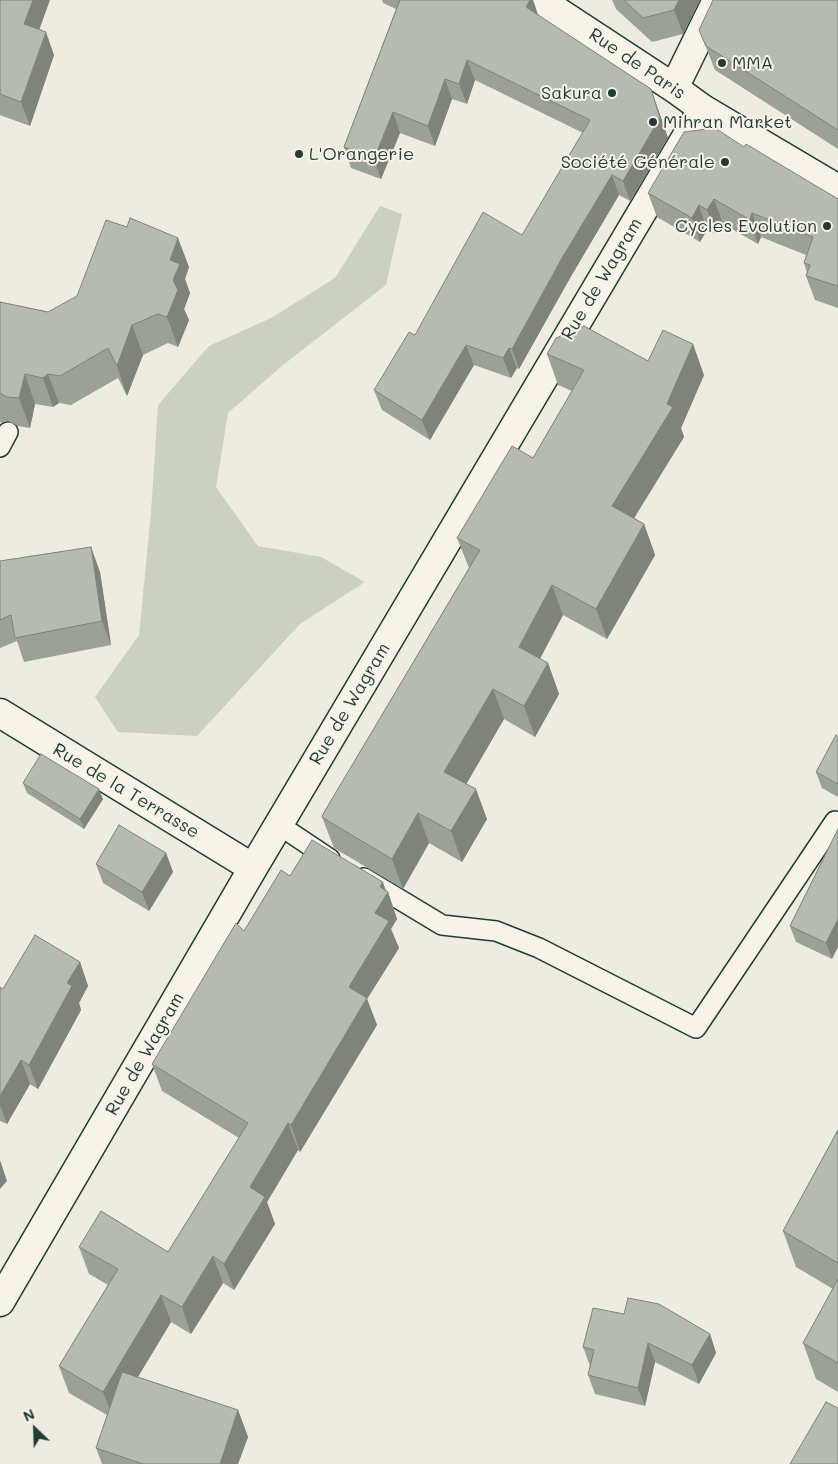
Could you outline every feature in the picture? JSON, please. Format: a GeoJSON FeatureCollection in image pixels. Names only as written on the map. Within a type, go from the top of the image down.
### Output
{"type":"FeatureCollection","features":[{"type":"Feature","properties":{"kind":"street","name":"Rue de Paris"},"geometry":{"type":"LineString","coordinates":[[540,0],[703,109],[838,189]]}},
{"type":"Feature","properties":{"kind":"street"},"geometry":{"type":"LineString","coordinates":[[674,88],[717,0]]}},
{"type":"Feature","properties":{"kind":"street","name":"Rue de Wagram"},"geometry":{"type":"LineString","coordinates":[[0,1302],[253,868],[703,109]]}},
{"type":"Feature","properties":{"kind":"street","name":"Rue de la Terrasse"},"geometry":{"type":"LineString","coordinates":[[0,713],[253,868]]}},
{"type":"Feature","properties":{"kind":"lane"},"geometry":{"type":"LineString","coordinates":[[279,825],[333,861],[442,925],[496,931],[540,948],[696,1028],[835,821]]}},
{"type":"Feature","properties":{"kind":"shaded area"},"geometry":{"type":"Polygon","coordinates":[[[380,206],[402,214],[386,285],[283,365],[228,413],[216,487],[258,546],[321,557],[365,582],[300,624],[197,736],[118,732],[95,697],[139,635],[151,513],[158,405],[209,346],[271,318],[335,278],[380,206]]]}},
{"type":"Feature","properties":{"kind":"building"},"geometry":{"type":"Polygon","coordinates":[[[0,0],[33,0],[24,24],[46,32],[21,102],[0,94],[0,0]]]}},
{"type":"Feature","properties":{"kind":"building"},"geometry":{"type":"Polygon","coordinates":[[[400,0],[530,0],[526,7],[651,89],[660,118],[623,181],[612,175],[562,258],[512,349],[509,348],[503,358],[466,345],[422,420],[374,390],[409,332],[415,335],[483,212],[522,235],[590,120],[467,60],[459,84],[445,79],[428,126],[393,112],[374,159],[344,147],[400,0]]]}},
{"type":"Feature","properties":{"kind":"building"},"geometry":{"type":"Polygon","coordinates":[[[624,0],[679,0],[674,10],[643,18],[624,0]]]}},
{"type":"Feature","properties":{"kind":"building"},"geometry":{"type":"Polygon","coordinates":[[[713,0],[838,0],[838,130],[706,46],[699,30],[713,0]]]}},
{"type":"Feature","properties":{"kind":"building"},"geometry":{"type":"Polygon","coordinates":[[[715,128],[744,147],[746,144],[838,199],[838,286],[806,276],[810,265],[804,263],[813,237],[752,213],[750,220],[714,199],[707,210],[699,205],[692,218],[648,193],[684,132],[715,128]]]}},
{"type":"Feature","properties":{"kind":"building"},"geometry":{"type":"Polygon","coordinates":[[[130,218],[178,238],[170,260],[180,264],[173,280],[178,290],[167,317],[158,314],[132,325],[117,366],[108,348],[60,376],[48,374],[43,378],[25,374],[19,398],[7,397],[0,393],[0,302],[48,312],[77,296],[106,220],[127,227],[130,218]]]}},
{"type":"Feature","properties":{"kind":"building"},"geometry":{"type":"Polygon","coordinates":[[[584,326],[648,361],[663,330],[693,344],[667,404],[673,407],[612,506],[644,524],[596,609],[552,585],[519,647],[548,663],[524,706],[493,689],[444,772],[476,789],[451,831],[418,813],[392,859],[328,821],[322,817],[323,814],[480,550],[457,538],[512,446],[533,458],[584,370],[547,354],[556,338],[584,326]]]}},
{"type":"Feature","properties":{"kind":"building"},"geometry":{"type":"Polygon","coordinates":[[[91,547],[102,621],[15,638],[11,615],[0,620],[0,561],[91,547]]]}},
{"type":"Feature","properties":{"kind":"building"},"geometry":{"type":"Polygon","coordinates":[[[836,735],[838,737],[838,784],[816,772],[836,735]]]}},
{"type":"Feature","properties":{"kind":"building"},"geometry":{"type":"Polygon","coordinates":[[[41,754],[99,789],[80,819],[23,783],[41,754]]]}},
{"type":"Feature","properties":{"kind":"building"},"geometry":{"type":"Polygon","coordinates":[[[119,825],[166,853],[142,892],[96,864],[119,825]]]}},
{"type":"Feature","properties":{"kind":"building"},"geometry":{"type":"Polygon","coordinates":[[[838,829],[838,919],[826,943],[790,926],[838,829]]]}},
{"type":"Feature","properties":{"kind":"building"},"geometry":{"type":"Polygon","coordinates":[[[312,840],[383,882],[380,887],[388,892],[375,913],[389,921],[349,987],[367,998],[291,1125],[288,1123],[250,1187],[265,1197],[224,1264],[213,1256],[182,1307],[161,1295],[103,1392],[59,1366],[118,1269],[79,1247],[101,1211],[168,1252],[248,1123],[152,1064],[236,923],[244,931],[281,870],[290,876],[312,840]]]}},
{"type":"Feature","properties":{"kind":"building"},"geometry":{"type":"Polygon","coordinates":[[[35,935],[80,962],[67,983],[72,986],[29,1065],[21,1060],[0,1096],[0,987],[3,989],[35,935]]]}},
{"type":"Feature","properties":{"kind":"building"},"geometry":{"type":"Polygon","coordinates":[[[838,1130],[838,1263],[783,1231],[838,1130]]]}},
{"type":"Feature","properties":{"kind":"building"},"geometry":{"type":"Polygon","coordinates":[[[838,1279],[838,1363],[803,1343],[838,1279]]]}},
{"type":"Feature","properties":{"kind":"building"},"geometry":{"type":"Polygon","coordinates":[[[628,1298],[659,1304],[710,1334],[692,1365],[648,1343],[638,1388],[588,1375],[594,1350],[583,1347],[593,1308],[624,1314],[628,1298]]]}},
{"type":"Feature","properties":{"kind":"building"},"geometry":{"type":"Polygon","coordinates":[[[122,1372],[238,1410],[220,1464],[143,1464],[96,1448],[122,1372]]]}},
{"type":"Feature","properties":{"kind":"building"},"geometry":{"type":"Polygon","coordinates":[[[826,1402],[838,1408],[838,1464],[790,1464],[826,1402]]]}},
{"type":"Feature","properties":{"kind":"place","name":"MMA"},"geometry":{"type":"Point","coordinates":[722,63]}},
{"type":"Feature","properties":{"kind":"place","name":"Sakura"},"geometry":{"type":"Point","coordinates":[612,93]}},
{"type":"Feature","properties":{"kind":"place","name":"Mihran Market"},"geometry":{"type":"Point","coordinates":[653,122]}},
{"type":"Feature","properties":{"kind":"place","name":"L'Orangerie"},"geometry":{"type":"Point","coordinates":[299,154]}},
{"type":"Feature","properties":{"kind":"place","name":"Société Générale"},"geometry":{"type":"Point","coordinates":[725,162]}},
{"type":"Feature","properties":{"kind":"place","name":"Cycles Evolution"},"geometry":{"type":"Point","coordinates":[827,226]}}]}
